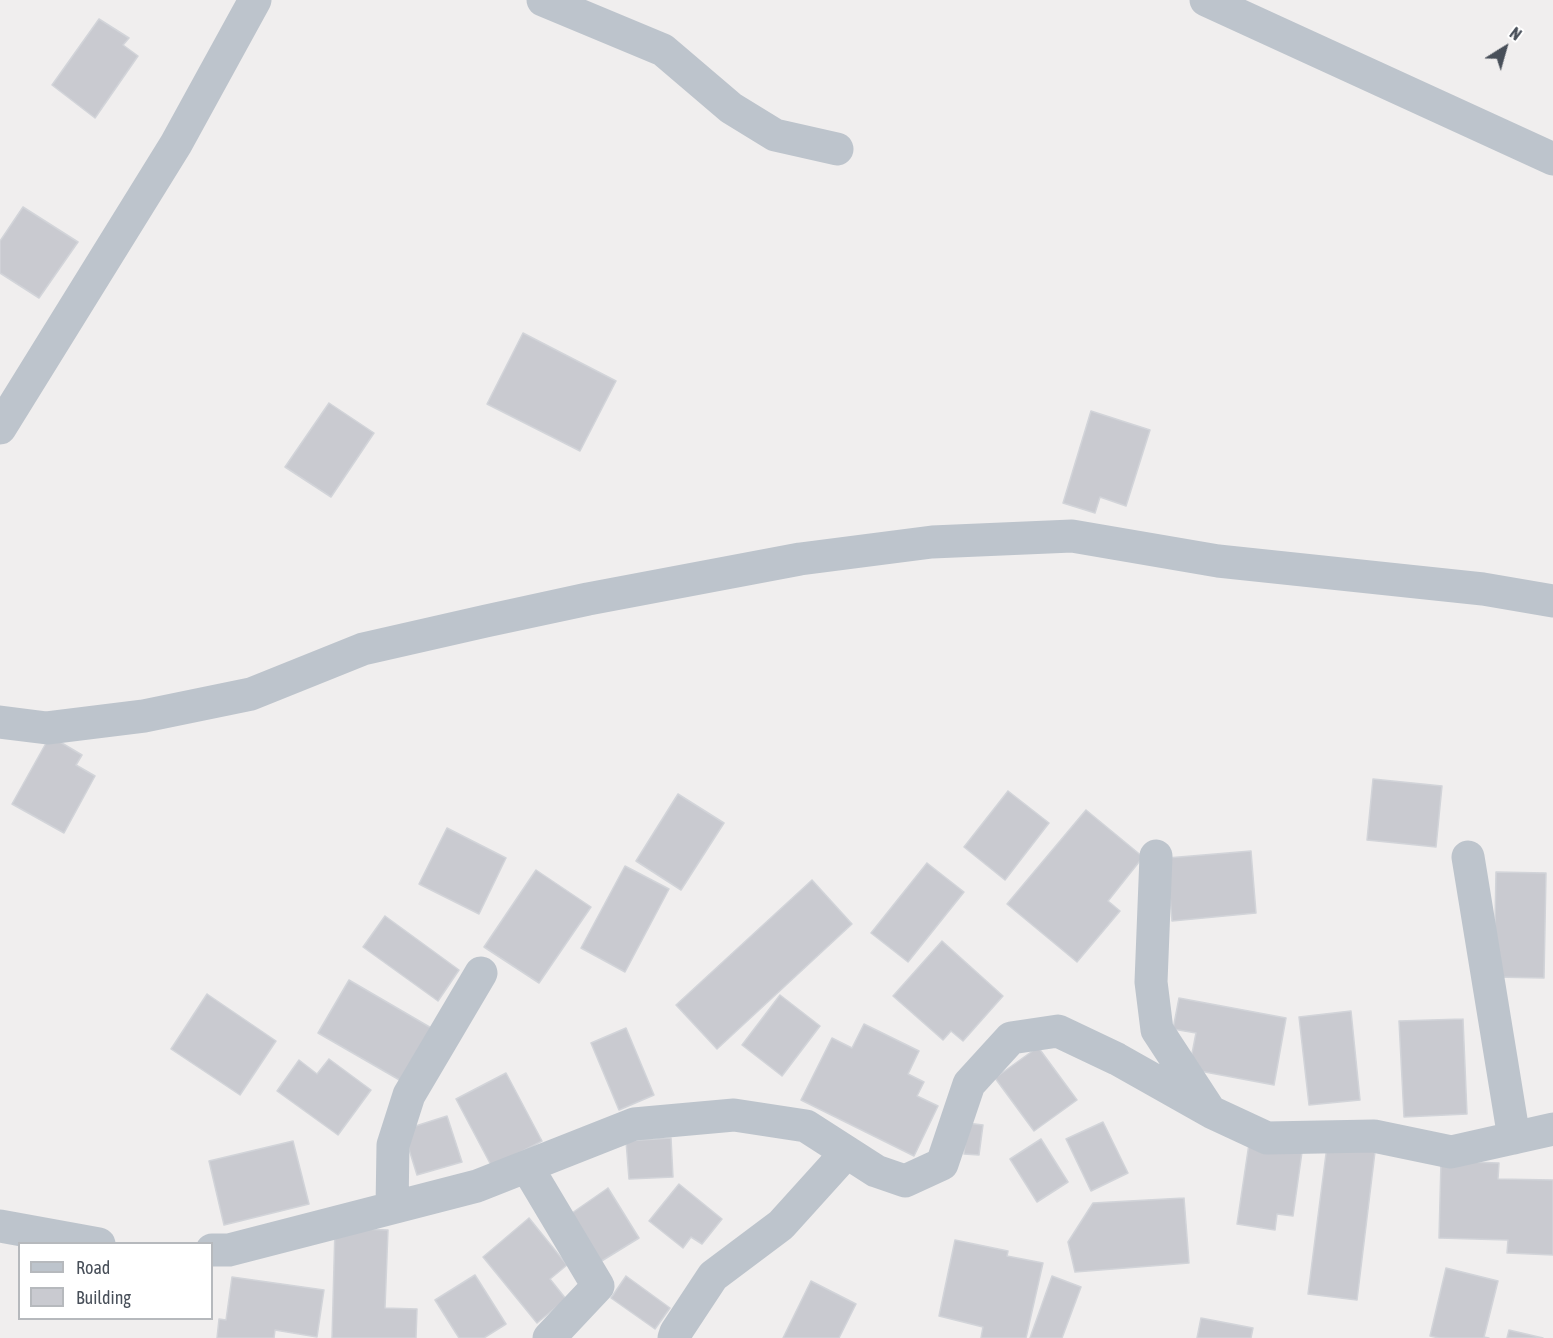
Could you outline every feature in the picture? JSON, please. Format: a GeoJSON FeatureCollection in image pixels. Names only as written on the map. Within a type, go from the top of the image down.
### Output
{"type":"FeatureCollection","features":[{"type":"Feature","properties":{"kind":"street"},"geometry":{"type":"LineString","coordinates":[[0,428],[176,144],[255,0]]}},
{"type":"Feature","properties":{"kind":"street"},"geometry":{"type":"LineString","coordinates":[[543,0],[663,50],[731,108],[775,135],[837,149]]}},
{"type":"Feature","properties":{"kind":"street"},"geometry":{"type":"LineString","coordinates":[[1206,0],[1553,159]]}},
{"type":"Feature","properties":{"kind":"street"},"geometry":{"type":"LineString","coordinates":[[0,722],[47,728],[144,716],[251,694],[363,649],[486,621],[588,599],[800,559],[932,542],[1072,536],[1218,561],[1483,590],[1553,601]]}},
{"type":"Feature","properties":{"kind":"street"},"geometry":{"type":"LineString","coordinates":[[1156,856],[1151,981],[1157,1030],[1211,1112]]}},
{"type":"Feature","properties":{"kind":"street"},"geometry":{"type":"LineString","coordinates":[[1468,857],[1514,1138]]}},
{"type":"Feature","properties":{"kind":"street"},"geometry":{"type":"LineString","coordinates":[[392,1208],[393,1145],[409,1095],[481,973]]}},
{"type":"Feature","properties":{"kind":"street"},"geometry":{"type":"LineString","coordinates":[[213,1250],[229,1250],[477,1186],[634,1124],[734,1115],[806,1126],[876,1171],[905,1181],[942,1164],[969,1084],[1011,1038],[1058,1031],[1117,1059],[1211,1112],[1267,1138],[1374,1136],[1451,1152],[1553,1129]]}},
{"type":"Feature","properties":{"kind":"street"},"geometry":{"type":"LineString","coordinates":[[674,1338],[713,1276],[781,1226],[847,1152]]}},
{"type":"Feature","properties":{"kind":"street"},"geometry":{"type":"LineString","coordinates":[[527,1167],[598,1286],[549,1338]]}},
{"type":"Feature","properties":{"kind":"street"},"geometry":{"type":"LineString","coordinates":[[0,1226],[88,1242]]}},
{"type":"Feature","properties":{"kind":"building"},"geometry":{"type":"Polygon","coordinates":[[[99,19],[129,38],[123,45],[138,56],[95,118],[52,85],[99,19]]]}},
{"type":"Feature","properties":{"kind":"building"},"geometry":{"type":"Polygon","coordinates":[[[23,207],[78,242],[39,298],[0,273],[0,241],[23,207]]]}},
{"type":"Feature","properties":{"kind":"building"},"geometry":{"type":"Polygon","coordinates":[[[523,333],[616,381],[580,451],[487,404],[523,333]]]}},
{"type":"Feature","properties":{"kind":"building"},"geometry":{"type":"Polygon","coordinates":[[[329,403],[374,433],[331,497],[285,467],[329,403]]]}},
{"type":"Feature","properties":{"kind":"building"},"geometry":{"type":"Polygon","coordinates":[[[1091,411],[1150,430],[1126,506],[1100,497],[1095,513],[1063,503],[1091,411]]]}},
{"type":"Feature","properties":{"kind":"building"},"geometry":{"type":"Polygon","coordinates":[[[50,736],[82,755],[76,765],[95,776],[64,833],[12,804],[50,736]]]}},
{"type":"Feature","properties":{"kind":"building"},"geometry":{"type":"Polygon","coordinates":[[[1373,779],[1442,786],[1436,847],[1367,840],[1373,779]]]}},
{"type":"Feature","properties":{"kind":"building"},"geometry":{"type":"Polygon","coordinates":[[[1008,791],[1049,823],[1005,880],[964,847],[1008,791]]]}},
{"type":"Feature","properties":{"kind":"building"},"geometry":{"type":"Polygon","coordinates":[[[678,794],[724,823],[681,890],[636,861],[678,794]]]}},
{"type":"Feature","properties":{"kind":"building"},"geometry":{"type":"Polygon","coordinates":[[[1086,810],[1143,857],[1108,901],[1120,911],[1077,962],[1007,904],[1086,810]]]}},
{"type":"Feature","properties":{"kind":"building"},"geometry":{"type":"Polygon","coordinates":[[[447,828],[506,858],[479,914],[419,884],[447,828]]]}},
{"type":"Feature","properties":{"kind":"building"},"geometry":{"type":"Polygon","coordinates":[[[1251,851],[1256,913],[1172,921],[1167,858],[1251,851]]]}},
{"type":"Feature","properties":{"kind":"building"},"geometry":{"type":"Polygon","coordinates":[[[927,863],[964,892],[908,962],[871,933],[927,863]]]}},
{"type":"Feature","properties":{"kind":"building"},"geometry":{"type":"Polygon","coordinates":[[[625,866],[669,889],[625,972],[581,948],[625,866]]]}},
{"type":"Feature","properties":{"kind":"building"},"geometry":{"type":"Polygon","coordinates":[[[536,870],[591,907],[539,983],[484,947],[536,870]]]}},
{"type":"Feature","properties":{"kind":"building"},"geometry":{"type":"Polygon","coordinates":[[[1496,872],[1546,873],[1544,978],[1494,977],[1496,872]]]}},
{"type":"Feature","properties":{"kind":"building"},"geometry":{"type":"Polygon","coordinates":[[[812,880],[852,924],[717,1049],[676,1005],[812,880]]]}},
{"type":"Feature","properties":{"kind":"building"},"geometry":{"type":"Polygon","coordinates":[[[385,916],[459,970],[438,1001],[363,947],[385,916]]]}},
{"type":"Feature","properties":{"kind":"building"},"geometry":{"type":"Polygon","coordinates":[[[942,941],[1003,996],[963,1041],[951,1031],[943,1040],[893,996],[942,941]]]}},
{"type":"Feature","properties":{"kind":"building"},"geometry":{"type":"Polygon","coordinates":[[[349,980],[433,1029],[403,1082],[318,1033],[349,980]]]}},
{"type":"Feature","properties":{"kind":"building"},"geometry":{"type":"Polygon","coordinates":[[[207,994],[276,1041],[240,1095],[171,1049],[207,994]]]}},
{"type":"Feature","properties":{"kind":"building"},"geometry":{"type":"Polygon","coordinates":[[[780,995],[820,1026],[782,1076],[742,1045],[780,995]]]}},
{"type":"Feature","properties":{"kind":"building"},"geometry":{"type":"Polygon","coordinates":[[[1179,998],[1286,1018],[1274,1085],[1189,1069],[1196,1033],[1173,1029],[1179,998]]]}},
{"type":"Feature","properties":{"kind":"building"},"geometry":{"type":"Polygon","coordinates":[[[1351,1011],[1360,1100],[1309,1105],[1299,1017],[1351,1011]]]}},
{"type":"Feature","properties":{"kind":"building"},"geometry":{"type":"Polygon","coordinates":[[[1463,1019],[1467,1114],[1404,1117],[1399,1021],[1463,1019]]]}},
{"type":"Feature","properties":{"kind":"building"},"geometry":{"type":"Polygon","coordinates":[[[864,1024],[919,1051],[908,1074],[924,1082],[917,1096],[938,1106],[914,1156],[801,1100],[832,1038],[852,1048],[864,1024]]]}},
{"type":"Feature","properties":{"kind":"building"},"geometry":{"type":"Polygon","coordinates":[[[626,1028],[654,1095],[619,1110],[591,1043],[626,1028]]]}},
{"type":"Feature","properties":{"kind":"building"},"geometry":{"type":"Polygon","coordinates":[[[1038,1047],[1077,1100],[1034,1131],[995,1078],[1038,1047]]]}},
{"type":"Feature","properties":{"kind":"building"},"geometry":{"type":"Polygon","coordinates":[[[329,1059],[371,1090],[338,1135],[277,1091],[299,1060],[317,1074],[329,1059]]]}},
{"type":"Feature","properties":{"kind":"building"},"geometry":{"type":"Polygon","coordinates":[[[506,1073],[542,1141],[492,1167],[456,1099],[506,1073]]]}},
{"type":"Feature","properties":{"kind":"building"},"geometry":{"type":"Polygon","coordinates":[[[447,1116],[462,1162],[417,1175],[403,1130],[447,1116]]]}},
{"type":"Feature","properties":{"kind":"building"},"geometry":{"type":"Polygon","coordinates":[[[1103,1122],[1128,1173],[1091,1191],[1066,1139],[1103,1122]]]}},
{"type":"Feature","properties":{"kind":"building"},"geometry":{"type":"Polygon","coordinates":[[[967,1123],[983,1125],[979,1155],[964,1154],[967,1123]]]}},
{"type":"Feature","properties":{"kind":"building"},"geometry":{"type":"Polygon","coordinates":[[[1250,1137],[1303,1145],[1293,1216],[1277,1214],[1275,1230],[1237,1224],[1250,1137]]]}},
{"type":"Feature","properties":{"kind":"building"},"geometry":{"type":"Polygon","coordinates":[[[671,1138],[673,1177],[629,1179],[626,1141],[671,1138]]]}},
{"type":"Feature","properties":{"kind":"building"},"geometry":{"type":"Polygon","coordinates":[[[1041,1139],[1068,1182],[1037,1202],[1010,1159],[1041,1139]]]}},
{"type":"Feature","properties":{"kind":"building"},"geometry":{"type":"Polygon","coordinates":[[[293,1141],[309,1204],[224,1225],[209,1161],[293,1141]]]}},
{"type":"Feature","properties":{"kind":"building"},"geometry":{"type":"Polygon","coordinates":[[[1327,1146],[1375,1152],[1357,1300],[1308,1294],[1327,1146]]]}},
{"type":"Feature","properties":{"kind":"building"},"geometry":{"type":"Polygon","coordinates":[[[1441,1161],[1499,1163],[1498,1179],[1553,1180],[1553,1255],[1507,1253],[1508,1240],[1439,1238],[1441,1161]]]}},
{"type":"Feature","properties":{"kind":"building"},"geometry":{"type":"Polygon","coordinates":[[[679,1184],[722,1219],[702,1244],[691,1237],[683,1248],[649,1221],[679,1184]]]}},
{"type":"Feature","properties":{"kind":"building"},"geometry":{"type":"Polygon","coordinates":[[[608,1188],[639,1238],[600,1262],[572,1213],[608,1188]]]}},
{"type":"Feature","properties":{"kind":"building"},"geometry":{"type":"Polygon","coordinates":[[[1184,1198],[1189,1263],[1075,1272],[1068,1242],[1093,1203],[1184,1198]]]}},
{"type":"Feature","properties":{"kind":"building"},"geometry":{"type":"Polygon","coordinates":[[[529,1218],[567,1265],[550,1279],[566,1299],[537,1323],[483,1257],[529,1218]]]}},
{"type":"Feature","properties":{"kind":"building"},"geometry":{"type":"Polygon","coordinates":[[[335,1228],[388,1230],[385,1308],[417,1309],[416,1338],[332,1338],[335,1228]]]}},
{"type":"Feature","properties":{"kind":"building"},"geometry":{"type":"Polygon","coordinates":[[[955,1240],[1008,1251],[1007,1256],[1043,1263],[1026,1338],[981,1338],[983,1327],[939,1316],[955,1240]]]}},
{"type":"Feature","properties":{"kind":"building"},"geometry":{"type":"Polygon","coordinates":[[[1446,1268],[1498,1281],[1484,1337],[1489,1338],[1430,1336],[1446,1268]]]}},
{"type":"Feature","properties":{"kind":"building"},"geometry":{"type":"Polygon","coordinates":[[[475,1275],[506,1324],[484,1338],[459,1338],[435,1300],[475,1275]]]}},
{"type":"Feature","properties":{"kind":"building"},"geometry":{"type":"Polygon","coordinates":[[[626,1276],[670,1308],[655,1329],[611,1298],[626,1276]]]}},
{"type":"Feature","properties":{"kind":"building"},"geometry":{"type":"Polygon","coordinates":[[[1052,1276],[1081,1287],[1062,1338],[1030,1338],[1052,1276]]]}},
{"type":"Feature","properties":{"kind":"building"},"geometry":{"type":"Polygon","coordinates":[[[232,1277],[324,1290],[317,1337],[275,1330],[274,1338],[217,1338],[219,1319],[226,1320],[232,1277]]]}},
{"type":"Feature","properties":{"kind":"building"},"geometry":{"type":"Polygon","coordinates":[[[811,1281],[856,1304],[839,1338],[783,1338],[811,1281]]]}},
{"type":"Feature","properties":{"kind":"building"},"geometry":{"type":"Polygon","coordinates":[[[1201,1318],[1253,1328],[1251,1338],[1197,1338],[1201,1318]]]}},
{"type":"Feature","properties":{"kind":"building"},"geometry":{"type":"Polygon","coordinates":[[[1509,1330],[1543,1338],[1507,1338],[1509,1330]]]}}]}
